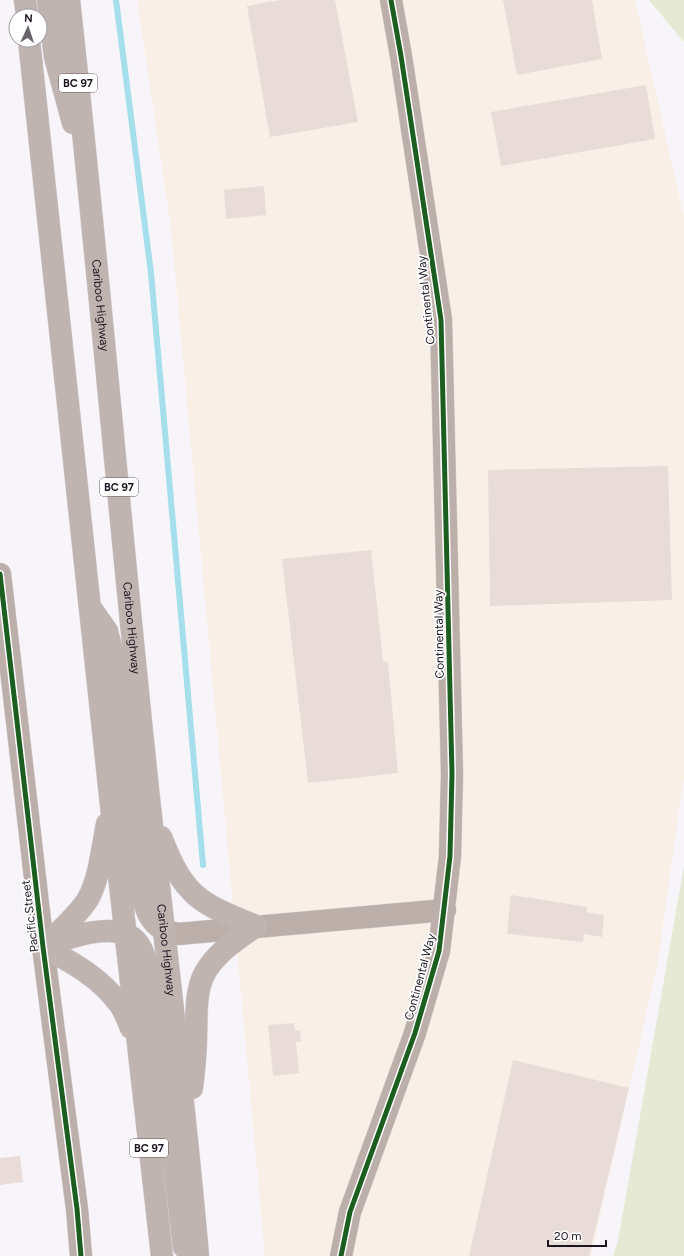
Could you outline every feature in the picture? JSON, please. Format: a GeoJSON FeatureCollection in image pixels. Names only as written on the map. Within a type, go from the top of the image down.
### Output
{"type":"FeatureCollection","features":[{"type":"Feature","properties":{"kind":"highway"},"geometry":{"type":"LineString","coordinates":[[48,0],[55,57],[67,107],[87,166]]}},
{"type":"Feature","properties":{"kind":"highway","name":"Cariboo Highway"},"geometry":{"type":"LineString","coordinates":[[69,0],[87,166],[150,808],[188,1141],[198,1256]]}},
{"type":"Feature","properties":{"kind":"highway","name":"BC 97"},"geometry":{"type":"LineString","coordinates":[[31,48],[89,606],[162,1256]]}},
{"type":"Feature","properties":{"kind":"highway"},"geometry":{"type":"LineString","coordinates":[[89,606],[106,631],[112,651],[142,897],[146,912],[155,925],[165,931]]}},
{"type":"Feature","properties":{"kind":"highway"},"geometry":{"type":"LineString","coordinates":[[43,947],[76,914],[88,898],[95,882],[111,805]]}},
{"type":"Feature","properties":{"kind":"highway"},"geometry":{"type":"LineString","coordinates":[[150,808],[171,861],[190,890],[202,901],[222,912],[256,926]]}},
{"type":"Feature","properties":{"kind":"highway"},"geometry":{"type":"LineString","coordinates":[[188,1141],[196,1036],[196,1004],[201,982],[208,967],[223,950],[256,926]]}},
{"type":"Feature","properties":{"kind":"highway"},"geometry":{"type":"LineString","coordinates":[[43,947],[72,936],[114,930],[125,932],[136,942],[145,956],[151,979],[186,1256]]}},
{"type":"Feature","properties":{"kind":"highway"},"geometry":{"type":"LineString","coordinates":[[43,947],[95,977],[121,1006],[137,1040]]}},
{"type":"Feature","properties":{"kind":"street","name":"Continental Way"},"geometry":{"type":"LineString","coordinates":[[341,1256],[350,1212],[415,1033],[439,951],[445,910],[450,856],[452,774],[441,320],[401,56],[391,0]]}},
{"type":"Feature","properties":{"kind":"street","name":"Pacific Street"},"geometry":{"type":"LineString","coordinates":[[0,574],[43,947],[77,1209],[81,1256]]}},
{"type":"Feature","properties":{"kind":"street"},"geometry":{"type":"LineString","coordinates":[[165,931],[178,934],[445,910]]}},
{"type":"Feature","properties":{"kind":"shaded area"},"geometry":{"type":"Polygon","coordinates":[[[137,0],[635,0],[684,217],[684,776],[658,962],[591,1256],[265,1256],[171,229],[137,0]]]}},
{"type":"Feature","properties":{"kind":"green space"},"geometry":{"type":"Polygon","coordinates":[[[649,0],[684,0],[684,42],[649,0]]]}},
{"type":"Feature","properties":{"kind":"green space"},"geometry":{"type":"Polygon","coordinates":[[[684,866],[684,1256],[613,1256],[618,1241],[684,866]]]}},
{"type":"Feature","properties":{"kind":"building"},"geometry":{"type":"Polygon","coordinates":[[[280,0],[335,0],[358,122],[270,137],[247,6],[280,0]]]}},
{"type":"Feature","properties":{"kind":"building"},"geometry":{"type":"Polygon","coordinates":[[[503,0],[592,0],[602,59],[517,75],[503,0]]]}},
{"type":"Feature","properties":{"kind":"building"},"geometry":{"type":"Polygon","coordinates":[[[646,85],[655,139],[501,166],[491,112],[646,85]]]}},
{"type":"Feature","properties":{"kind":"building"},"geometry":{"type":"Polygon","coordinates":[[[264,186],[266,215],[226,219],[224,190],[264,186]]]}},
{"type":"Feature","properties":{"kind":"building"},"geometry":{"type":"Polygon","coordinates":[[[668,466],[672,600],[490,606],[488,470],[668,466]]]}},
{"type":"Feature","properties":{"kind":"building"},"geometry":{"type":"Polygon","coordinates":[[[371,550],[383,661],[388,662],[398,773],[308,783],[282,559],[371,550]]]}},
{"type":"Feature","properties":{"kind":"building"},"geometry":{"type":"Polygon","coordinates":[[[511,895],[588,907],[586,912],[604,915],[602,937],[584,934],[583,942],[507,934],[511,895]]]}},
{"type":"Feature","properties":{"kind":"building"},"geometry":{"type":"Polygon","coordinates":[[[294,1023],[295,1031],[300,1030],[301,1042],[296,1042],[299,1073],[273,1076],[268,1025],[294,1023]]]}},
{"type":"Feature","properties":{"kind":"building"},"geometry":{"type":"Polygon","coordinates":[[[513,1060],[629,1088],[589,1256],[469,1256],[513,1060]]]}},
{"type":"Feature","properties":{"kind":"building"},"geometry":{"type":"Polygon","coordinates":[[[20,1156],[23,1182],[0,1185],[0,1158],[20,1156]]]}},
{"type":"Feature","properties":{"kind":"waterway"},"geometry":{"type":"LineString","coordinates":[[116,0],[151,273],[203,865]]}},
{"type":"Feature","properties":{"kind":"cycle path"},"geometry":{"type":"LineString","coordinates":[[341,1256],[350,1212],[415,1033],[439,951],[450,856],[452,774],[441,320],[401,56],[391,0]]}},
{"type":"Feature","properties":{"kind":"cycle path"},"geometry":{"type":"LineString","coordinates":[[0,574],[43,947],[77,1209],[81,1256]]}}]}
